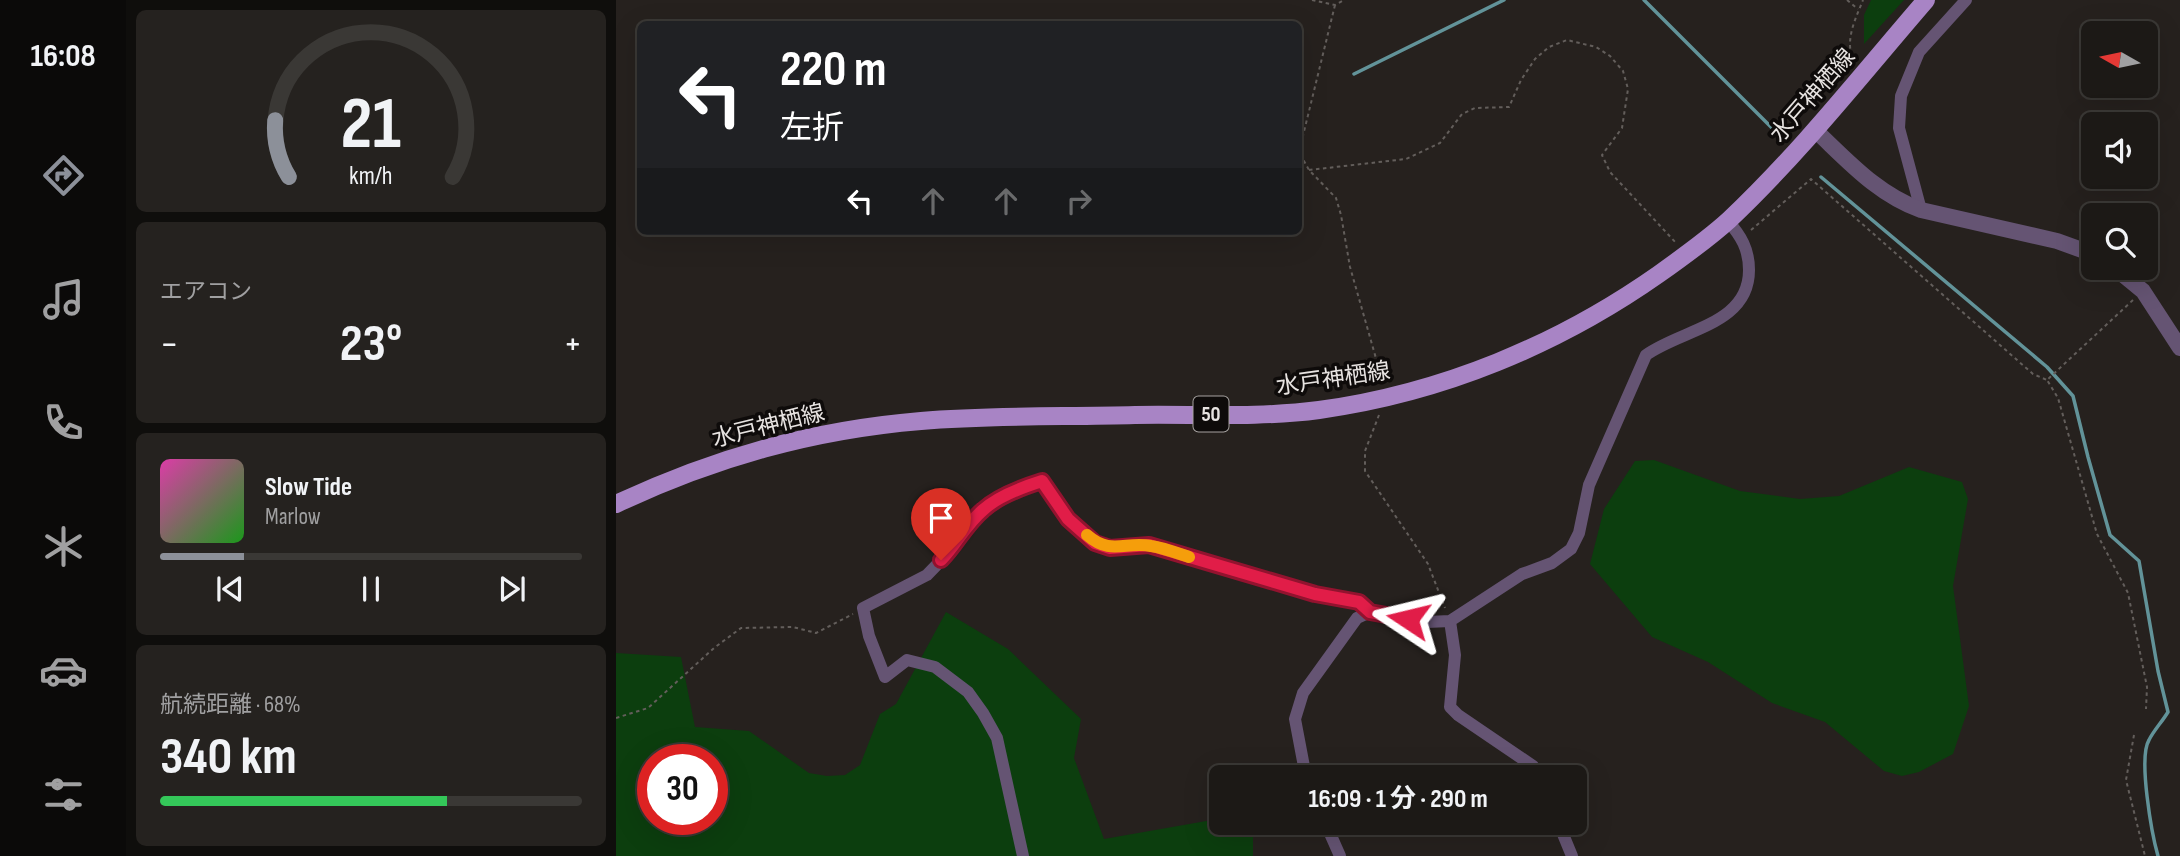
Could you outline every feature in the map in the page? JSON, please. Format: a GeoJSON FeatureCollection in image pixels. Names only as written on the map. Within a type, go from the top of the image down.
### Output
{"type":"FeatureCollection","features":[{"type":"Feature","properties":{"kind":"main road","name":"水戸神栖線"},"geometry":{"type":"LineString","coordinates":[[616,504],[688,472],[753,451],[809,438],[904,423],[956,419],[1318,410],[1387,397],[1443,382],[1497,363],[1565,333],[1624,299],[1688,254],[1728,221],[1815,130],[1926,0]]}},
{"type":"Feature","properties":{"kind":"street"},"geometry":{"type":"LineString","coordinates":[[1921,209],[1899,128],[1901,96],[1919,52],[1966,0]]}},
{"type":"Feature","properties":{"kind":"street"},"geometry":{"type":"LineString","coordinates":[[1815,130],[1872,184],[1903,203],[2057,241],[2081,250]]}},
{"type":"Feature","properties":{"kind":"street"},"geometry":{"type":"LineString","coordinates":[[1023,856],[997,738],[983,713],[968,692],[935,667],[907,660],[885,677],[869,636],[863,608],[927,575],[956,546],[983,509],[1022,488],[1042,481],[1068,519],[1095,543],[1110,548],[1149,545],[1315,594],[1359,602],[1370,612],[1427,622],[1450,621],[1522,573],[1552,563],[1571,549],[1579,533],[1589,485],[1646,355],[1657,346],[1716,321],[1738,306],[1749,284],[1749,256],[1742,238],[1728,221]]}},
{"type":"Feature","properties":{"kind":"street"},"geometry":{"type":"LineString","coordinates":[[2130,280],[2143,291],[2180,348]]}},
{"type":"Feature","properties":{"kind":"street"},"geometry":{"type":"LineString","coordinates":[[1304,765],[1295,719],[1303,693],[1357,618],[1370,612]]}},
{"type":"Feature","properties":{"kind":"street"},"geometry":{"type":"LineString","coordinates":[[1450,621],[1455,655],[1450,707],[1532,765]]}},
{"type":"Feature","properties":{"kind":"street"},"geometry":{"type":"LineString","coordinates":[[1331,835],[1340,856]]}},
{"type":"Feature","properties":{"kind":"street"},"geometry":{"type":"LineString","coordinates":[[1563,835],[1572,856]]}},
{"type":"Feature","properties":{"kind":"path"},"geometry":{"type":"LineString","coordinates":[[1312,0],[1335,5],[1344,0]]}},
{"type":"Feature","properties":{"kind":"path"},"geometry":{"type":"LineString","coordinates":[[1847,0],[1859,10]]}},
{"type":"Feature","properties":{"kind":"path"},"geometry":{"type":"LineString","coordinates":[[1863,0],[1850,33],[1852,58],[1863,76]]}},
{"type":"Feature","properties":{"kind":"path"},"geometry":{"type":"LineString","coordinates":[[1302,144],[1335,5]]}},
{"type":"Feature","properties":{"kind":"path"},"geometry":{"type":"LineString","coordinates":[[1309,170],[1406,159],[1440,143],[1462,114],[1475,108],[1509,107],[1521,80],[1535,59],[1549,47],[1567,40],[1595,47],[1610,56],[1623,71],[1628,89],[1622,128],[1602,155],[1610,172],[1688,254]]}},
{"type":"Feature","properties":{"kind":"path"},"geometry":{"type":"LineString","coordinates":[[1302,156],[1309,170],[1336,198],[1350,267],[1387,397],[1365,451],[1365,471],[1428,564],[1450,621]]}},
{"type":"Feature","properties":{"kind":"path"},"geometry":{"type":"LineString","coordinates":[[1742,238],[1811,179],[2033,374],[2047,380],[2058,398],[2097,534],[2128,593],[2147,687],[2146,709]]}},
{"type":"Feature","properties":{"kind":"path"},"geometry":{"type":"LineString","coordinates":[[2047,380],[2143,291]]}},
{"type":"Feature","properties":{"kind":"path"},"geometry":{"type":"LineString","coordinates":[[616,718],[648,708],[714,648],[741,628],[793,627],[816,633],[863,608]]}},
{"type":"Feature","properties":{"kind":"path"},"geometry":{"type":"LineString","coordinates":[[2134,735],[2126,780],[2145,856]]}},
{"type":"Feature","properties":{"kind":"green space"},"geometry":{"type":"Polygon","coordinates":[[[1871,0],[1904,0],[1864,44],[1864,15],[1871,0]]]}},
{"type":"Feature","properties":{"kind":"green space"},"geometry":{"type":"Polygon","coordinates":[[[1654,460],[1740,491],[1800,499],[1839,496],[1909,467],[1962,482],[1968,499],[1953,586],[1969,706],[1953,754],[1919,772],[1902,776],[1884,771],[1825,722],[1772,703],[1708,662],[1652,637],[1590,564],[1604,509],[1635,461],[1654,460]]]}},
{"type":"Feature","properties":{"kind":"green space"},"geometry":{"type":"Polygon","coordinates":[[[946,612],[1008,649],[1081,719],[1074,758],[1104,839],[1209,821],[1209,835],[1253,835],[1253,856],[616,856],[616,653],[681,657],[695,727],[749,731],[809,773],[845,775],[860,765],[880,714],[896,704],[946,612]]]}},
{"type":"Feature","properties":{"kind":"waterway"},"geometry":{"type":"LineString","coordinates":[[1354,74],[1504,0]]}},
{"type":"Feature","properties":{"kind":"waterway"},"geometry":{"type":"LineString","coordinates":[[1644,0],[1775,131]]}},
{"type":"Feature","properties":{"kind":"waterway"},"geometry":{"type":"LineString","coordinates":[[1821,177],[2047,367],[2073,396],[2110,535],[2139,561],[2168,712],[2149,740],[2145,763],[2150,815],[2158,856]]}},
{"type":"Feature","properties":{"kind":"slow traffic"},"geometry":{"type":"LineString","coordinates":[[1087,535],[1095,543],[1110,548],[1149,545],[1189,557]]}},
{"type":"Feature","properties":{"kind":"route"},"geometry":{"type":"LineString","coordinates":[[941,560],[956,546],[983,509],[1022,488],[1042,481],[1068,519],[1095,543],[1110,548],[1149,545],[1315,594],[1359,602],[1370,612],[1408,619]]}}]}
